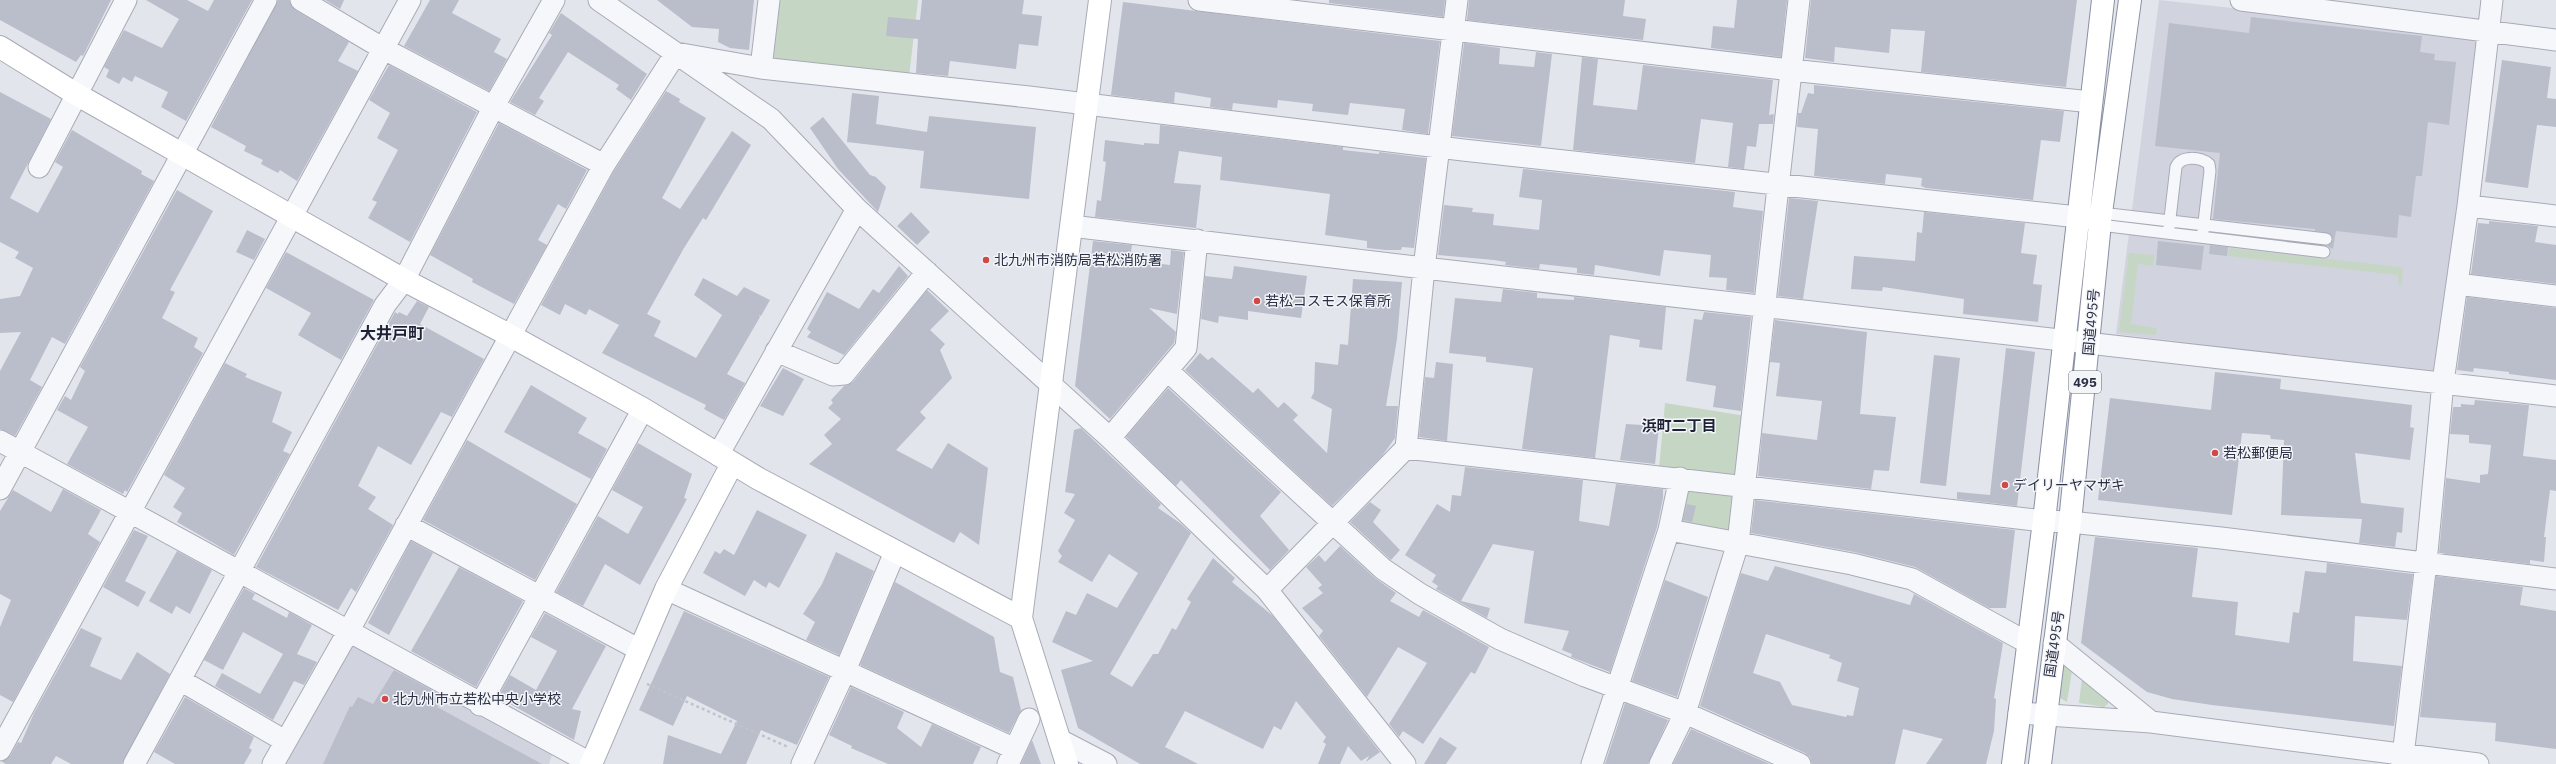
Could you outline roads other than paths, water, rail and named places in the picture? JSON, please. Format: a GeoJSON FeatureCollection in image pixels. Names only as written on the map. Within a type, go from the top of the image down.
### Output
{"type":"FeatureCollection","features":[{"type":"Feature","properties":{"kind":"main road"},"geometry":{"type":"LineString","coordinates":[[1067,764],[1021,618],[1052,384],[1085,105],[1100,0]]}},
{"type":"Feature","properties":{"kind":"main road","name":"国道495号"},"geometry":{"type":"LineString","coordinates":[[2013,764],[2044,521],[2103,0]]}},
{"type":"Feature","properties":{"kind":"main road","name":"国道495号"},"geometry":{"type":"LineString","coordinates":[[2040,764],[2044,714],[2070,522],[2089,344],[2100,219],[2130,0]]}},
{"type":"Feature","properties":{"kind":"main road"},"geometry":{"type":"LineString","coordinates":[[0,47],[76,94],[404,280],[509,335],[643,409],[725,459],[895,552],[1021,618]]}},
{"type":"Feature","properties":{"kind":"main road"},"geometry":{"type":"LineString","coordinates":[[591,764],[638,649],[725,459]]}},
{"type":"Feature","properties":{"kind":"street"},"geometry":{"type":"LineString","coordinates":[[39,167],[126,0]]}},
{"type":"Feature","properties":{"kind":"street"},"geometry":{"type":"LineString","coordinates":[[0,489],[266,0]]}},
{"type":"Feature","properties":{"kind":"street"},"geometry":{"type":"LineString","coordinates":[[300,0],[382,48],[604,165]]}},
{"type":"Feature","properties":{"kind":"street"},"geometry":{"type":"LineString","coordinates":[[0,750],[292,217],[382,48],[410,0]]}},
{"type":"Feature","properties":{"kind":"street"},"geometry":{"type":"LineString","coordinates":[[134,764],[385,305],[404,280],[494,106],[554,0]]}},
{"type":"Feature","properties":{"kind":"street"},"geometry":{"type":"LineString","coordinates":[[600,0],[771,120],[857,209],[1110,438],[1268,590],[1405,764]]}},
{"type":"Feature","properties":{"kind":"street"},"geometry":{"type":"LineString","coordinates":[[761,68],[769,0]]}},
{"type":"Feature","properties":{"kind":"street"},"geometry":{"type":"LineString","coordinates":[[1199,0],[1791,70],[2091,102]]}},
{"type":"Feature","properties":{"kind":"street"},"geometry":{"type":"LineString","coordinates":[[1268,590],[1334,524],[1406,448],[1424,268],[1457,0]]}},
{"type":"Feature","properties":{"kind":"street"},"geometry":{"type":"LineString","coordinates":[[1660,764],[1685,713],[1738,543],[1799,0]]}},
{"type":"Feature","properties":{"kind":"street"},"geometry":{"type":"LineString","coordinates":[[2241,0],[2556,40]]}},
{"type":"Feature","properties":{"kind":"street"},"geometry":{"type":"LineString","coordinates":[[2403,760],[2426,563],[2443,382],[2468,206],[2492,0]]}},
{"type":"Feature","properties":{"kind":"street"},"geometry":{"type":"LineString","coordinates":[[676,53],[761,68],[1029,97],[1440,147],[2100,219]]}},
{"type":"Feature","properties":{"kind":"street"},"geometry":{"type":"LineString","coordinates":[[272,764],[348,632],[509,335],[604,165],[676,53]]}},
{"type":"Feature","properties":{"kind":"street"},"geometry":{"type":"LineString","coordinates":[[2468,206],[2556,216]]}},
{"type":"Feature","properties":{"kind":"street"},"geometry":{"type":"LineString","coordinates":[[725,459],[776,351],[857,209]]}},
{"type":"Feature","properties":{"kind":"street"},"geometry":{"type":"LineString","coordinates":[[1071,226],[1424,268],[1764,305],[2089,344],[2443,382],[2556,396]]}},
{"type":"Feature","properties":{"kind":"street"},"geometry":{"type":"LineString","coordinates":[[1110,438],[1186,348],[1197,240]]}},
{"type":"Feature","properties":{"kind":"street"},"geometry":{"type":"LineString","coordinates":[[776,351],[833,375],[844,374],[927,272]]}},
{"type":"Feature","properties":{"kind":"street"},"geometry":{"type":"LineString","coordinates":[[2457,284],[2556,296]]}},
{"type":"Feature","properties":{"kind":"street"},"geometry":{"type":"LineString","coordinates":[[1168,371],[1383,569],[1420,594],[1500,639],[1617,688],[1685,713],[1800,764]]}},
{"type":"Feature","properties":{"kind":"street"},"geometry":{"type":"LineString","coordinates":[[480,705],[643,409]]}},
{"type":"Feature","properties":{"kind":"street"},"geometry":{"type":"LineString","coordinates":[[0,441],[132,511],[480,705],[591,764]]}},
{"type":"Feature","properties":{"kind":"street"},"geometry":{"type":"LineString","coordinates":[[1406,448],[1680,478],[2044,521],[2070,522],[2556,579]]}},
{"type":"Feature","properties":{"kind":"street"},"geometry":{"type":"LineString","coordinates":[[1592,764],[1669,530],[1680,478]]}},
{"type":"Feature","properties":{"kind":"street"},"geometry":{"type":"LineString","coordinates":[[406,525],[539,598],[638,649]]}},
{"type":"Feature","properties":{"kind":"street"},"geometry":{"type":"LineString","coordinates":[[1669,530],[1852,564],[1912,579],[2028,643]]}},
{"type":"Feature","properties":{"kind":"street"},"geometry":{"type":"LineString","coordinates":[[804,759],[844,673],[895,552]]}},
{"type":"Feature","properties":{"kind":"street"},"geometry":{"type":"LineString","coordinates":[[666,589],[844,673],[1012,757],[1029,719]]}},
{"type":"Feature","properties":{"kind":"street"},"geometry":{"type":"LineString","coordinates":[[2054,643],[2151,722]]}},
{"type":"Feature","properties":{"kind":"street"},"geometry":{"type":"LineString","coordinates":[[180,680],[285,741]]}},
{"type":"Feature","properties":{"kind":"street"},"geometry":{"type":"LineString","coordinates":[[2019,713],[2151,722],[2403,760],[2478,764]]}},
{"type":"Feature","properties":{"kind":"street"},"geometry":{"type":"LineString","coordinates":[[1060,740],[1106,764]]}},
{"type":"Feature","properties":{"kind":"lane"},"geometry":{"type":"LineString","coordinates":[[2168,233],[2179,161],[2184,158],[2205,160],[2209,164],[2210,170],[2202,238]]}},
{"type":"Feature","properties":{"kind":"lane"},"geometry":{"type":"LineString","coordinates":[[2100,219],[2170,220],[2326,239]]}},
{"type":"Feature","properties":{"kind":"lane"},"geometry":{"type":"LineString","coordinates":[[2100,219],[2168,233],[2324,252]]}},
{"type":"Feature","properties":{"kind":"place","name":"北九州市消防局若松消防署"},"geometry":{"type":"Point","coordinates":[986,260]}},
{"type":"Feature","properties":{"kind":"place","name":"若松コスモス保育所"},"geometry":{"type":"Point","coordinates":[1257,301]}},
{"type":"Feature","properties":{"kind":"place","name":"若松郵便局"},"geometry":{"type":"Point","coordinates":[2215,453]}},
{"type":"Feature","properties":{"kind":"place","name":"デイリーヤマザキ"},"geometry":{"type":"Point","coordinates":[2005,485]}},
{"type":"Feature","properties":{"kind":"place","name":"北九州市立若松中央小学校"},"geometry":{"type":"Point","coordinates":[385,699]}},
{"type":"Feature","properties":{"kind":"district","name":"大井戸町"},"geometry":{"type":"Point","coordinates":[392,333]}},
{"type":"Feature","properties":{"kind":"district","name":"浜町二丁目"},"geometry":{"type":"Point","coordinates":[1679,426]}}]}
